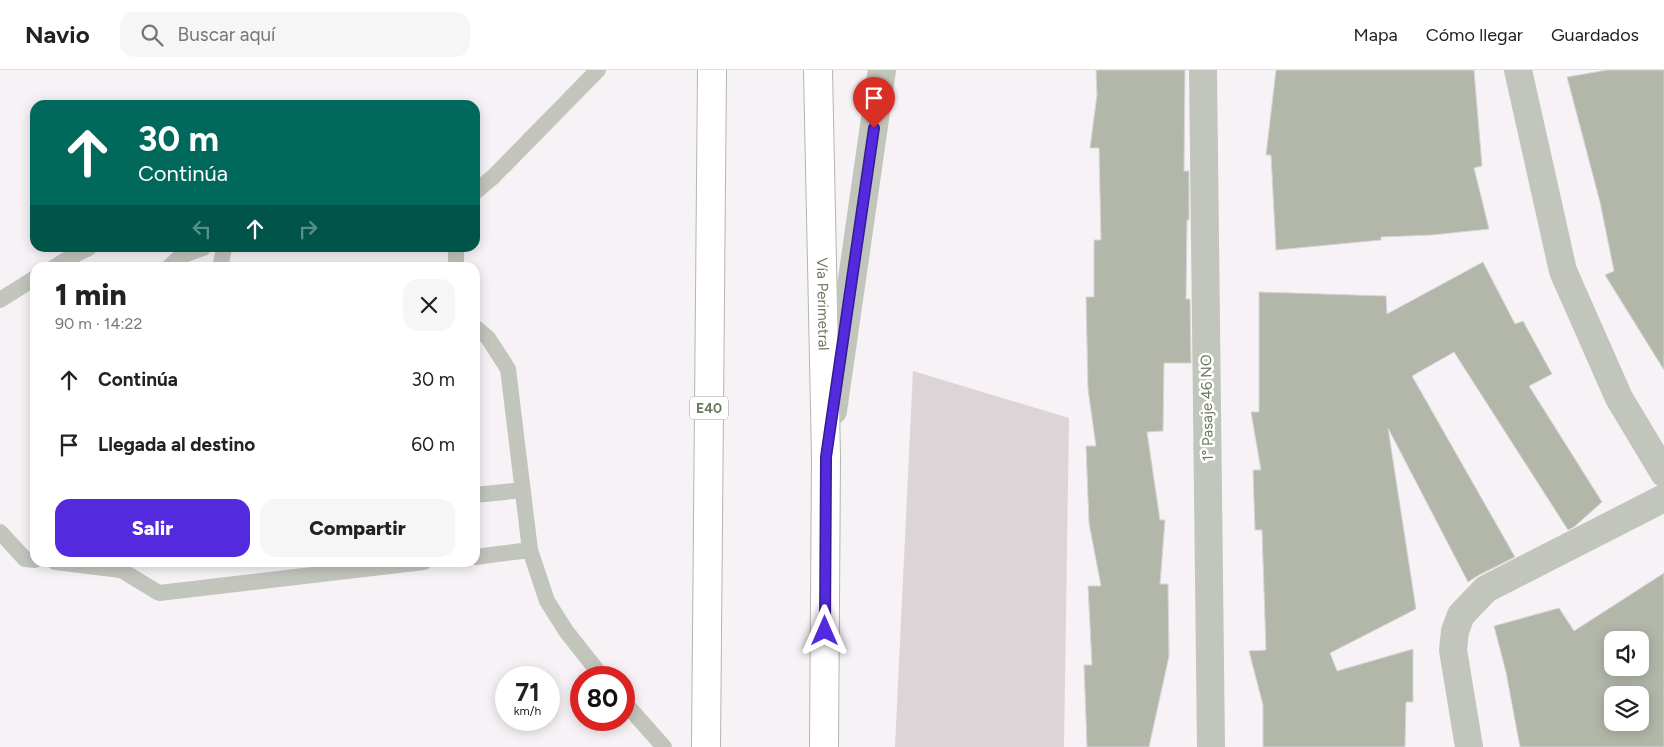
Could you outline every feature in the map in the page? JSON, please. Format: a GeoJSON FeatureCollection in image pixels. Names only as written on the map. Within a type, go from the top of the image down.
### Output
{"type":"FeatureCollection","features":[{"type":"Feature","properties":{"kind":"highway","name":"E40"},"geometry":{"type":"LineString","coordinates":[[706,747],[712,70]]}},
{"type":"Feature","properties":{"kind":"highway","name":"Vía Perimetral"},"geometry":{"type":"LineString","coordinates":[[818,70],[826,457],[824,747]]}},
{"type":"Feature","properties":{"kind":"street"},"geometry":{"type":"LineString","coordinates":[[826,457],[882,70]]}},
{"type":"Feature","properties":{"kind":"street","name":"1° Pasaje 46 NO"},"geometry":{"type":"LineString","coordinates":[[1203,70],[1212,747]]}},
{"type":"Feature","properties":{"kind":"street"},"geometry":{"type":"LineString","coordinates":[[1518,70],[1563,271],[1619,398],[1664,473]]}},
{"type":"Feature","properties":{"kind":"street"},"geometry":{"type":"LineString","coordinates":[[1468,747],[1453,650],[1455,631],[1461,616],[1486,590],[1664,498]]}},
{"type":"Feature","properties":{"kind":"lane"},"geometry":{"type":"LineString","coordinates":[[480,188],[493,177],[598,70]]}},
{"type":"Feature","properties":{"kind":"lane"},"geometry":{"type":"LineString","coordinates":[[174,262],[181,256],[192,252]]}},
{"type":"Feature","properties":{"kind":"lane"},"geometry":{"type":"LineString","coordinates":[[0,300],[30,281]]}},
{"type":"Feature","properties":{"kind":"lane"},"geometry":{"type":"LineString","coordinates":[[480,331],[488,338],[508,369],[530,550],[547,601],[566,631],[594,666]]}},
{"type":"Feature","properties":{"kind":"lane"},"geometry":{"type":"LineString","coordinates":[[480,494],[523,490]]}},
{"type":"Feature","properties":{"kind":"lane"},"geometry":{"type":"LineString","coordinates":[[0,532],[25,559],[30,560]]}},
{"type":"Feature","properties":{"kind":"lane"},"geometry":{"type":"LineString","coordinates":[[480,556],[530,550]]}},
{"type":"Feature","properties":{"kind":"lane"},"geometry":{"type":"LineString","coordinates":[[120,567],[159,593],[381,567]]}},
{"type":"Feature","properties":{"kind":"lane"},"geometry":{"type":"LineString","coordinates":[[635,714],[664,747]]}},
{"type":"Feature","properties":{"kind":"shaded area"},"geometry":{"type":"Polygon","coordinates":[[[913,371],[1069,418],[1064,747],[895,747],[913,371]]]}},
{"type":"Feature","properties":{"kind":"building"},"geometry":{"type":"Polygon","coordinates":[[[1096,70],[1185,70],[1184,171],[1189,171],[1186,299],[1190,299],[1191,363],[1164,363],[1163,431],[1147,432],[1160,520],[1165,520],[1160,584],[1168,584],[1169,656],[1149,747],[1087,747],[1084,665],[1092,665],[1088,586],[1101,586],[1089,523],[1086,446],[1096,446],[1088,389],[1086,297],[1094,297],[1094,240],[1101,240],[1099,148],[1090,148],[1097,95],[1096,70]]]}},
{"type":"Feature","properties":{"kind":"building"},"geometry":{"type":"Polygon","coordinates":[[[1276,70],[1474,70],[1482,166],[1474,168],[1489,229],[1432,235],[1381,237],[1381,240],[1276,250],[1271,155],[1266,155],[1276,70]]]}},
{"type":"Feature","properties":{"kind":"building"},"geometry":{"type":"Polygon","coordinates":[[[1607,70],[1664,70],[1664,370],[1605,275],[1614,271],[1600,202],[1567,77],[1607,70]]]}},
{"type":"Feature","properties":{"kind":"building"},"geometry":{"type":"Polygon","coordinates":[[[1483,262],[1515,324],[1523,321],[1552,374],[1529,386],[1602,502],[1568,530],[1454,352],[1412,376],[1515,557],[1468,582],[1388,428],[1416,609],[1330,653],[1337,671],[1413,649],[1413,702],[1406,702],[1405,747],[1263,747],[1263,705],[1249,651],[1266,650],[1262,530],[1255,530],[1253,470],[1261,470],[1251,412],[1259,412],[1259,292],[1386,296],[1387,314],[1483,262]]]}},
{"type":"Feature","properties":{"kind":"building"},"geometry":{"type":"Polygon","coordinates":[[[1664,573],[1664,747],[1520,747],[1506,672],[1494,626],[1559,608],[1574,631],[1664,573]]]}},
{"type":"Feature","properties":{"kind":"route"},"geometry":{"type":"LineString","coordinates":[[825,631],[826,457],[874,128]]}}]}
